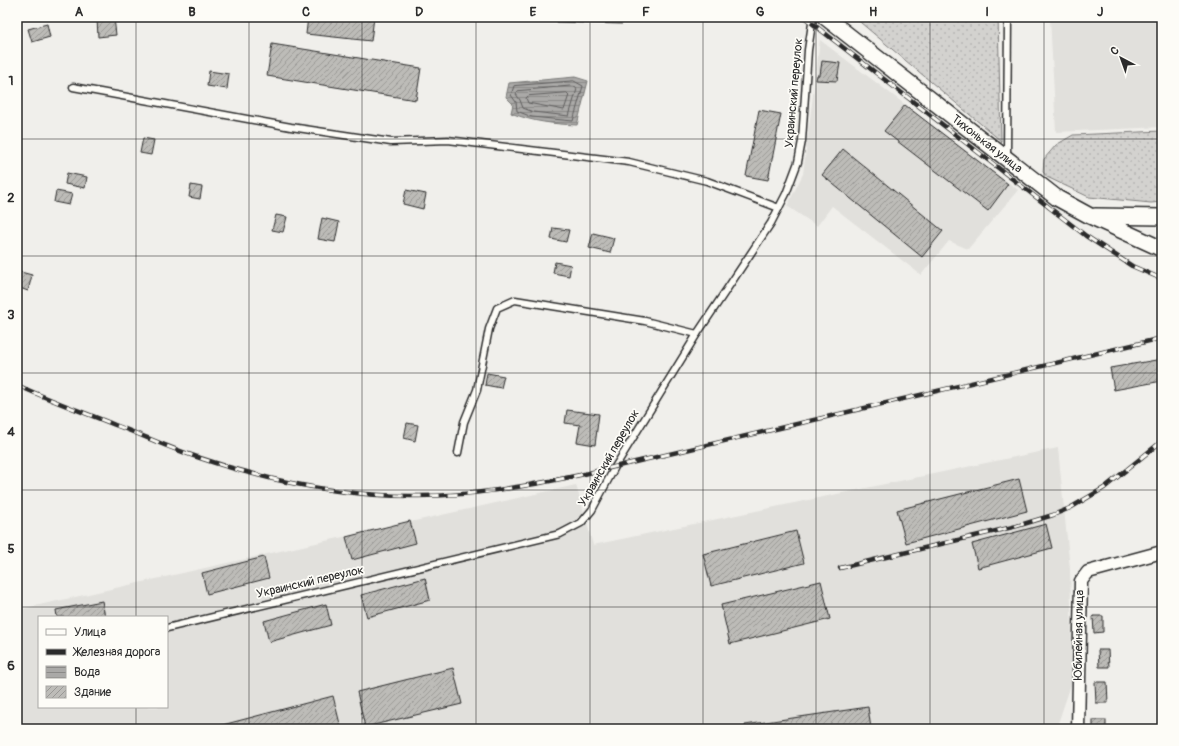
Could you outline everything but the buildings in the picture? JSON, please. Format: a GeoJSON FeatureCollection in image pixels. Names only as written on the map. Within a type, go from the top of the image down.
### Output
{"type":"FeatureCollection","features":[{"type":"Feature","properties":{"kind":"street","name":"Тихонькая улица"},"geometry":{"type":"LineString","coordinates":[[825,17],[1056,198],[1090,216],[1162,249]]}},
{"type":"Feature","properties":{"kind":"street"},"geometry":{"type":"LineString","coordinates":[[1090,216],[1162,217]]}},
{"type":"Feature","properties":{"kind":"street","name":"Юбилейная улица"},"geometry":{"type":"LineString","coordinates":[[1078,729],[1080,581],[1088,572],[1162,552]]}},
{"type":"Feature","properties":{"kind":"lane","name":"Украинский переулок"},"geometry":{"type":"LineString","coordinates":[[168,628],[560,534],[581,523],[592,510],[615,467],[697,334],[779,208],[792,179],[802,141],[808,50],[813,17]]}},
{"type":"Feature","properties":{"kind":"lane"},"geometry":{"type":"LineString","coordinates":[[1007,161],[1008,17]]}},
{"type":"Feature","properties":{"kind":"lane"},"geometry":{"type":"LineString","coordinates":[[74,87],[291,127],[391,142],[448,140],[629,162],[707,181],[779,208]]}},
{"type":"Feature","properties":{"kind":"lane"},"geometry":{"type":"LineString","coordinates":[[458,453],[464,422],[477,390],[489,329],[497,308],[515,300],[645,321],[697,334]]}},
{"type":"Feature","properties":{"kind":"shaded area"},"geometry":{"type":"Polygon","coordinates":[[[854,17],[998,17],[1001,141],[854,17]]]}},
{"type":"Feature","properties":{"kind":"shaded area"},"geometry":{"type":"Polygon","coordinates":[[[1050,17],[1162,17],[1162,127],[1056,132],[1050,17]]]}},
{"type":"Feature","properties":{"kind":"shaded area"},"geometry":{"type":"Polygon","coordinates":[[[820,40],[1018,190],[968,249],[949,241],[921,275],[832,206],[817,226],[787,206],[803,174],[820,40]]]}},
{"type":"Feature","properties":{"kind":"shaded area"},"geometry":{"type":"Polygon","coordinates":[[[1162,131],[1162,202],[1151,203],[1089,197],[1047,177],[1043,172],[1044,159],[1056,145],[1073,135],[1162,131]]]}},
{"type":"Feature","properties":{"kind":"shaded area"},"geometry":{"type":"Polygon","coordinates":[[[1058,448],[1070,569],[1073,679],[1056,729],[17,729],[17,610],[576,485],[593,545],[1058,448]]]}},
{"type":"Feature","properties":{"kind":"water"},"geometry":{"type":"Polygon","coordinates":[[[575,77],[588,81],[577,125],[527,119],[511,113],[513,104],[506,97],[509,83],[575,77]]]}},
{"type":"Feature","properties":{"kind":"railway"},"geometry":{"type":"LineString","coordinates":[[804,17],[1086,236],[1132,266],[1162,279]]}},
{"type":"Feature","properties":{"kind":"railway"},"geometry":{"type":"LineString","coordinates":[[17,385],[176,450],[224,466],[306,486],[362,494],[391,496],[439,496],[500,490],[580,475],[1162,338]]}},
{"type":"Feature","properties":{"kind":"railway"},"geometry":{"type":"LineString","coordinates":[[840,568],[1017,526],[1053,515],[1070,508],[1104,488],[1162,441]]}}]}
